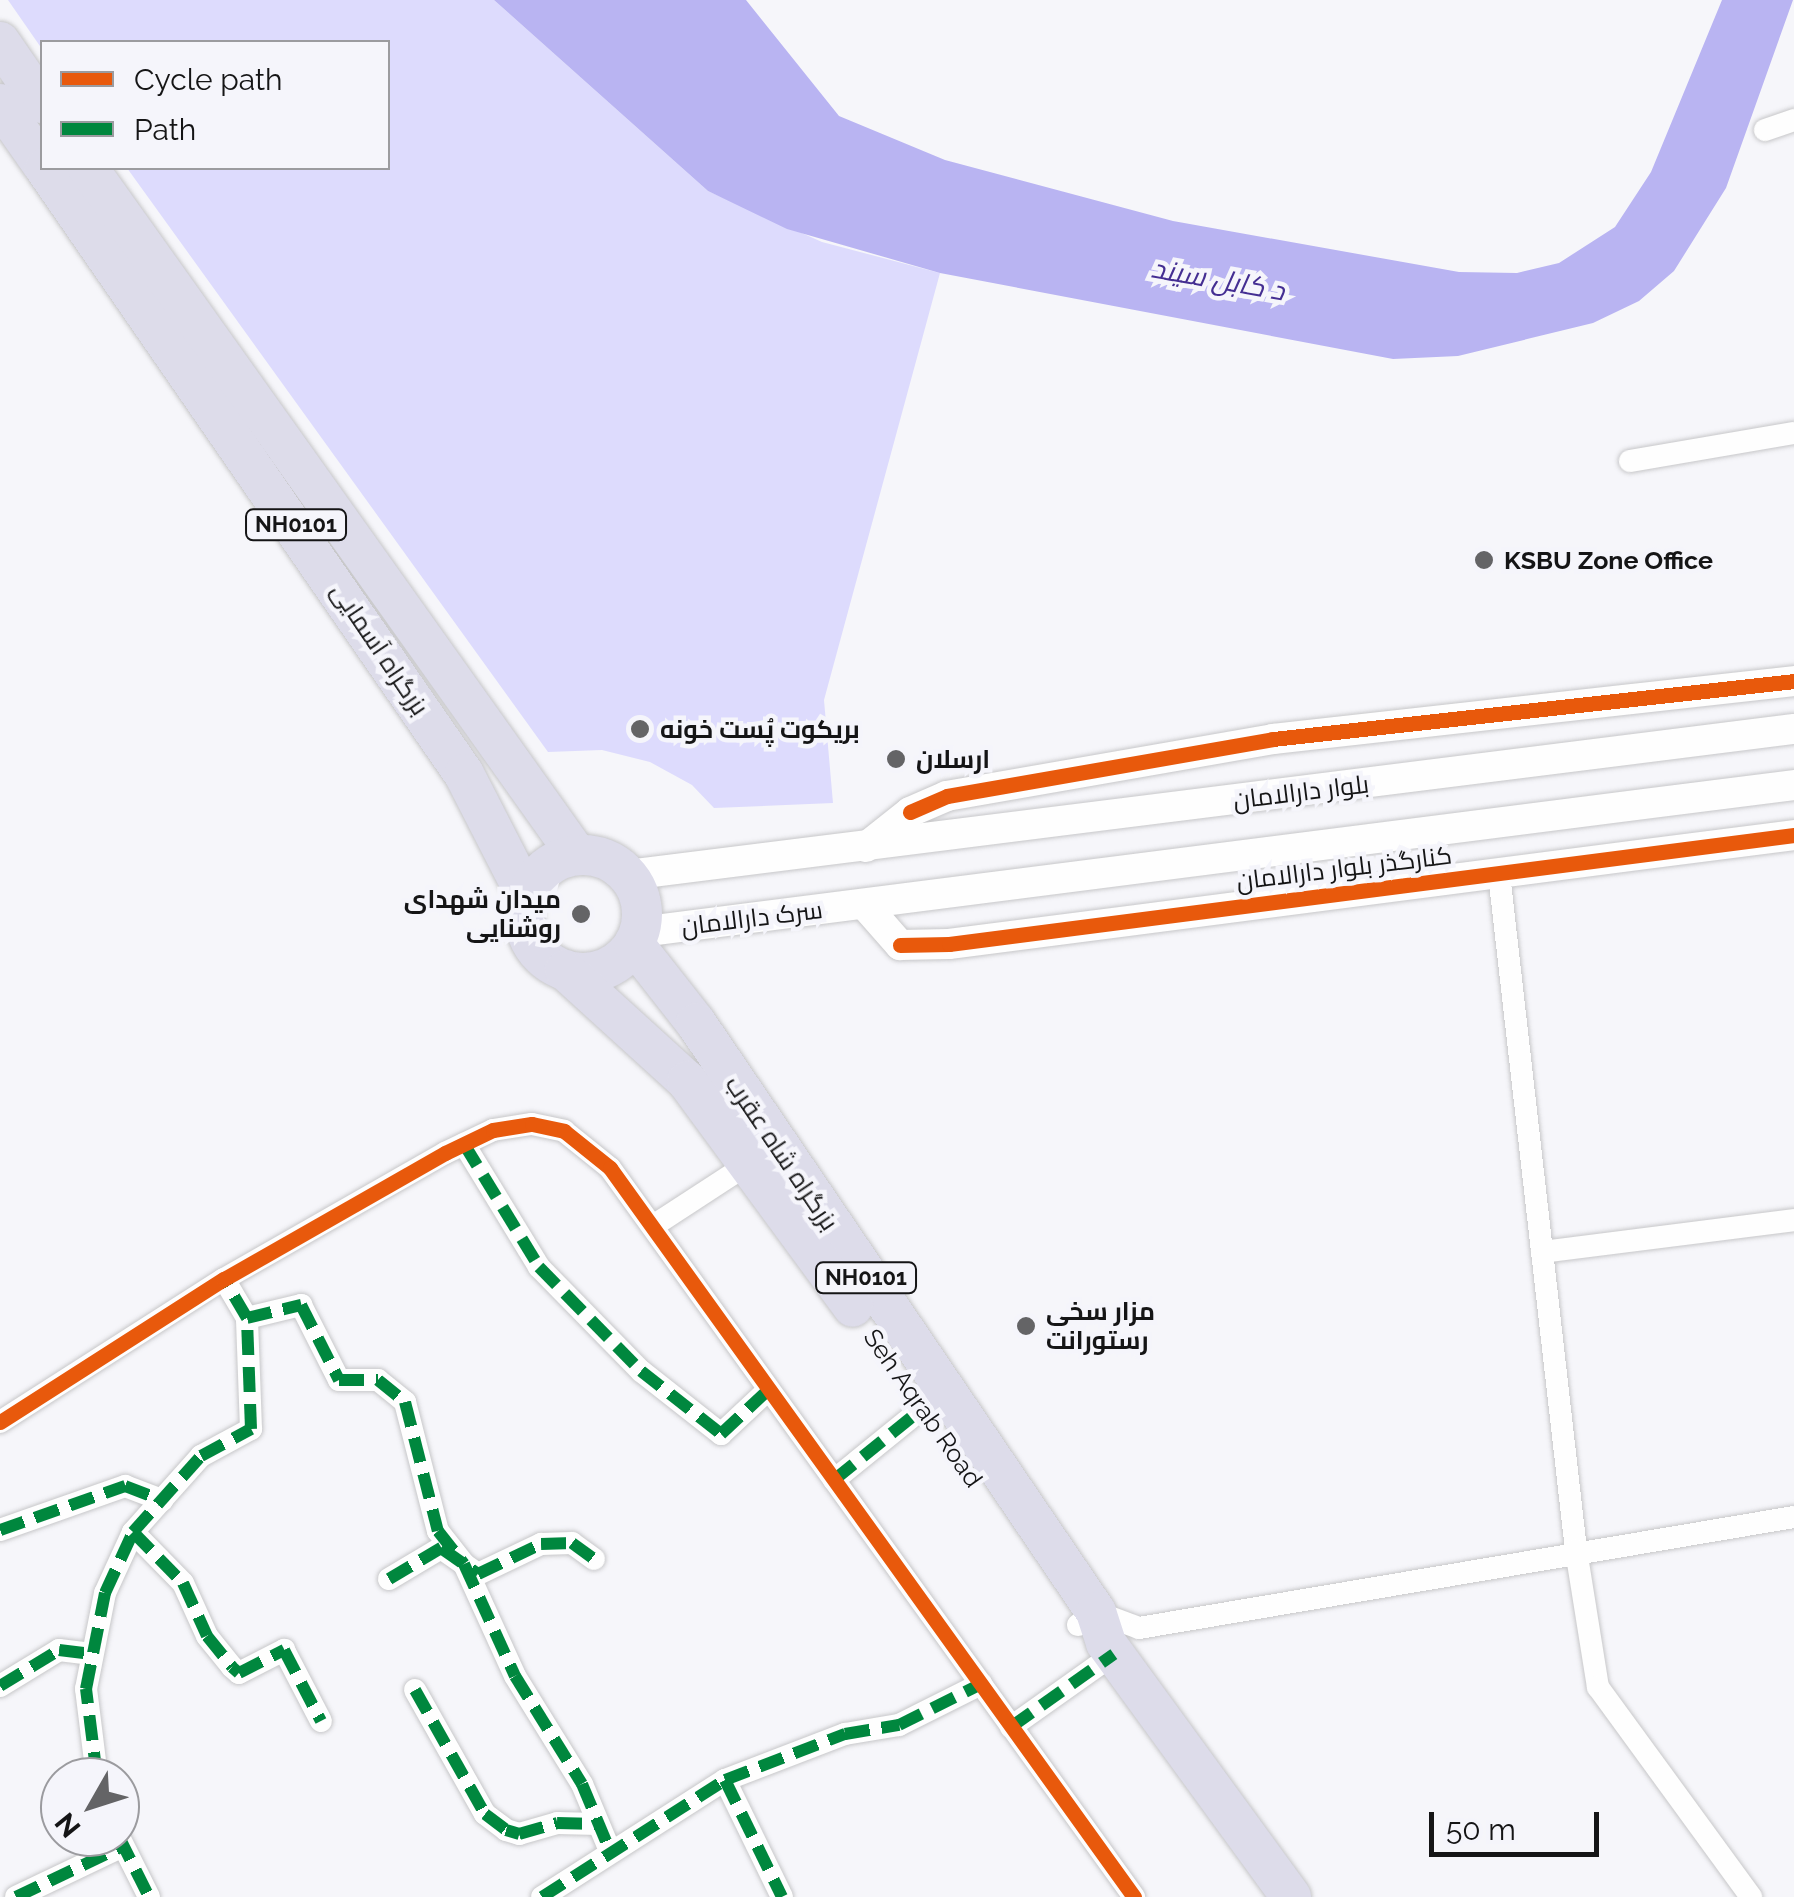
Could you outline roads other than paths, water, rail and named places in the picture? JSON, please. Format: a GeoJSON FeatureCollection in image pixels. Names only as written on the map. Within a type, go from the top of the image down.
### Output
{"type":"FeatureCollection","features":[{"type":"Feature","properties":{"kind":"highway"},"geometry":{"type":"LineString","coordinates":[[0,42],[40,100]]}},
{"type":"Feature","properties":{"kind":"highway","name":"بزرگراه آسمایی"},"geometry":{"type":"LineString","coordinates":[[0,104],[40,160]]}},
{"type":"Feature","properties":{"kind":"highway","name":"بزرگراه آسمایی"},"geometry":{"type":"LineString","coordinates":[[47,170],[464,774],[526,895]]}},
{"type":"Feature","properties":{"kind":"highway","name":"بزرگراه آسمایی"},"geometry":{"type":"LineString","coordinates":[[89,170],[577,854]]}},
{"type":"Feature","properties":{"kind":"highway"},"geometry":{"type":"LineString","coordinates":[[526,895],[546,868],[577,854],[596,856],[628,874],[638,892],[637,938],[605,969],[565,970]]}},
{"type":"Feature","properties":{"kind":"highway","name":"NH0101"},"geometry":{"type":"LineString","coordinates":[[526,895],[527,932],[536,949],[565,970]]}},
{"type":"Feature","properties":{"kind":"highway","name":"بزرگراه شاه عقرب"},"geometry":{"type":"LineString","coordinates":[[637,938],[1098,1634]]}},
{"type":"Feature","properties":{"kind":"highway","name":"بزرگراه شاه عقرب"},"geometry":{"type":"LineString","coordinates":[[565,970],[688,1081],[751,1162]]}},
{"type":"Feature","properties":{"kind":"highway","name":"Seh Aqrab Road"},"geometry":{"type":"LineString","coordinates":[[751,1162],[923,1408],[1098,1634],[1292,1897]]}},
{"type":"Feature","properties":{"kind":"main road"},"geometry":{"type":"LineString","coordinates":[[866,846],[910,812],[947,796],[1274,738],[1794,680]]}},
{"type":"Feature","properties":{"kind":"main road","name":"بلوار دارالامان"},"geometry":{"type":"LineString","coordinates":[[628,874],[1794,730]]}},
{"type":"Feature","properties":{"kind":"main road"},"geometry":{"type":"LineString","coordinates":[[864,904],[1794,785]]}},
{"type":"Feature","properties":{"kind":"main road","name":"کنارگذر بلوار دارالامان"},"geometry":{"type":"LineString","coordinates":[[864,904],[900,945],[949,944],[1794,836]]}},
{"type":"Feature","properties":{"kind":"main road","name":"سرک دارالامان"},"geometry":{"type":"LineString","coordinates":[[637,938],[864,904]]}},
{"type":"Feature","properties":{"kind":"street"},"geometry":{"type":"LineString","coordinates":[[1765,130],[1794,120]]}},
{"type":"Feature","properties":{"kind":"street"},"geometry":{"type":"LineString","coordinates":[[1630,461],[1794,433]]}},
{"type":"Feature","properties":{"kind":"street"},"geometry":{"type":"LineString","coordinates":[[1499,874],[1576,1550],[1598,1687],[1751,1897]]}},
{"type":"Feature","properties":{"kind":"street"},"geometry":{"type":"LineString","coordinates":[[0,1422],[224,1279],[492,1130],[532,1124],[579,1137],[653,1226],[1134,1897]]}},
{"type":"Feature","properties":{"kind":"street"},"geometry":{"type":"LineString","coordinates":[[464,1144],[539,1267],[654,1382],[721,1434],[768,1390]]}},
{"type":"Feature","properties":{"kind":"street"},"geometry":{"type":"LineString","coordinates":[[653,1226],[751,1162]]}},
{"type":"Feature","properties":{"kind":"street"},"geometry":{"type":"LineString","coordinates":[[1542,1252],[1794,1220]]}},
{"type":"Feature","properties":{"kind":"street"},"geometry":{"type":"LineString","coordinates":[[94,1757],[86,1690],[90,1654],[105,1594],[134,1532],[202,1456],[251,1430],[247,1318],[224,1279]]}},
{"type":"Feature","properties":{"kind":"street"},"geometry":{"type":"LineString","coordinates":[[247,1318],[302,1305],[338,1380],[378,1380],[405,1402],[438,1531],[464,1564],[515,1676],[582,1784],[610,1850]]}},
{"type":"Feature","properties":{"kind":"street"},"geometry":{"type":"LineString","coordinates":[[834,1480],[923,1408]]}},
{"type":"Feature","properties":{"kind":"street"},"geometry":{"type":"LineString","coordinates":[[0,1530],[125,1486],[162,1500]]}},
{"type":"Feature","properties":{"kind":"street"},"geometry":{"type":"LineString","coordinates":[[1011,1727],[1098,1634],[1576,1550],[1794,1517]]}},
{"type":"Feature","properties":{"kind":"street"},"geometry":{"type":"LineString","coordinates":[[134,1532],[182,1584],[207,1636],[232,1666],[239,1673],[284,1650],[321,1722]]}},
{"type":"Feature","properties":{"kind":"street"},"geometry":{"type":"LineString","coordinates":[[388,1580],[441,1548],[478,1574],[541,1544],[572,1543],[594,1559]]}},
{"type":"Feature","properties":{"kind":"street"},"geometry":{"type":"LineString","coordinates":[[0,1686],[59,1650],[90,1654]]}},
{"type":"Feature","properties":{"kind":"street"},"geometry":{"type":"LineString","coordinates":[[542,1897],[724,1780],[845,1734],[899,1725],[981,1684]]}},
{"type":"Feature","properties":{"kind":"street"},"geometry":{"type":"LineString","coordinates":[[415,1690],[485,1814],[506,1830],[518,1834],[557,1823],[598,1824]]}},
{"type":"Feature","properties":{"kind":"street"},"geometry":{"type":"LineString","coordinates":[[724,1780],[782,1897]]}},
{"type":"Feature","properties":{"kind":"street"},"geometry":{"type":"LineString","coordinates":[[16,1897],[92,1857]]}},
{"type":"Feature","properties":{"kind":"street"},"geometry":{"type":"LineString","coordinates":[[128,1857],[150,1897]]}},
{"type":"Feature","properties":{"kind":"water","name":"د کابل سيند"},"geometry":{"type":"Polygon","coordinates":[[[494,0],[746,0],[839,116],[945,160],[1173,221],[1459,272],[1517,273],[1559,263],[1615,227],[1651,172],[1722,0],[1793,0],[1726,188],[1674,271],[1639,301],[1593,323],[1458,356],[1393,359],[940,273],[787,229],[708,191],[494,0]]]}},
{"type":"Feature","properties":{"kind":"place","name":"KSBU Zone Office"},"geometry":{"type":"Point","coordinates":[1484,560]}},
{"type":"Feature","properties":{"kind":"place","name":"بریکوت پُست خونه"},"geometry":{"type":"Point","coordinates":[640,729]}},
{"type":"Feature","properties":{"kind":"place","name":"ارسلان"},"geometry":{"type":"Point","coordinates":[896,759]}},
{"type":"Feature","properties":{"kind":"place","name":"میدان شهدای روشنایی"},"geometry":{"type":"Point","coordinates":[581,914]}},
{"type":"Feature","properties":{"kind":"place","name":"مزار سخی رستورانت"},"geometry":{"type":"Point","coordinates":[1026,1326]}}]}
